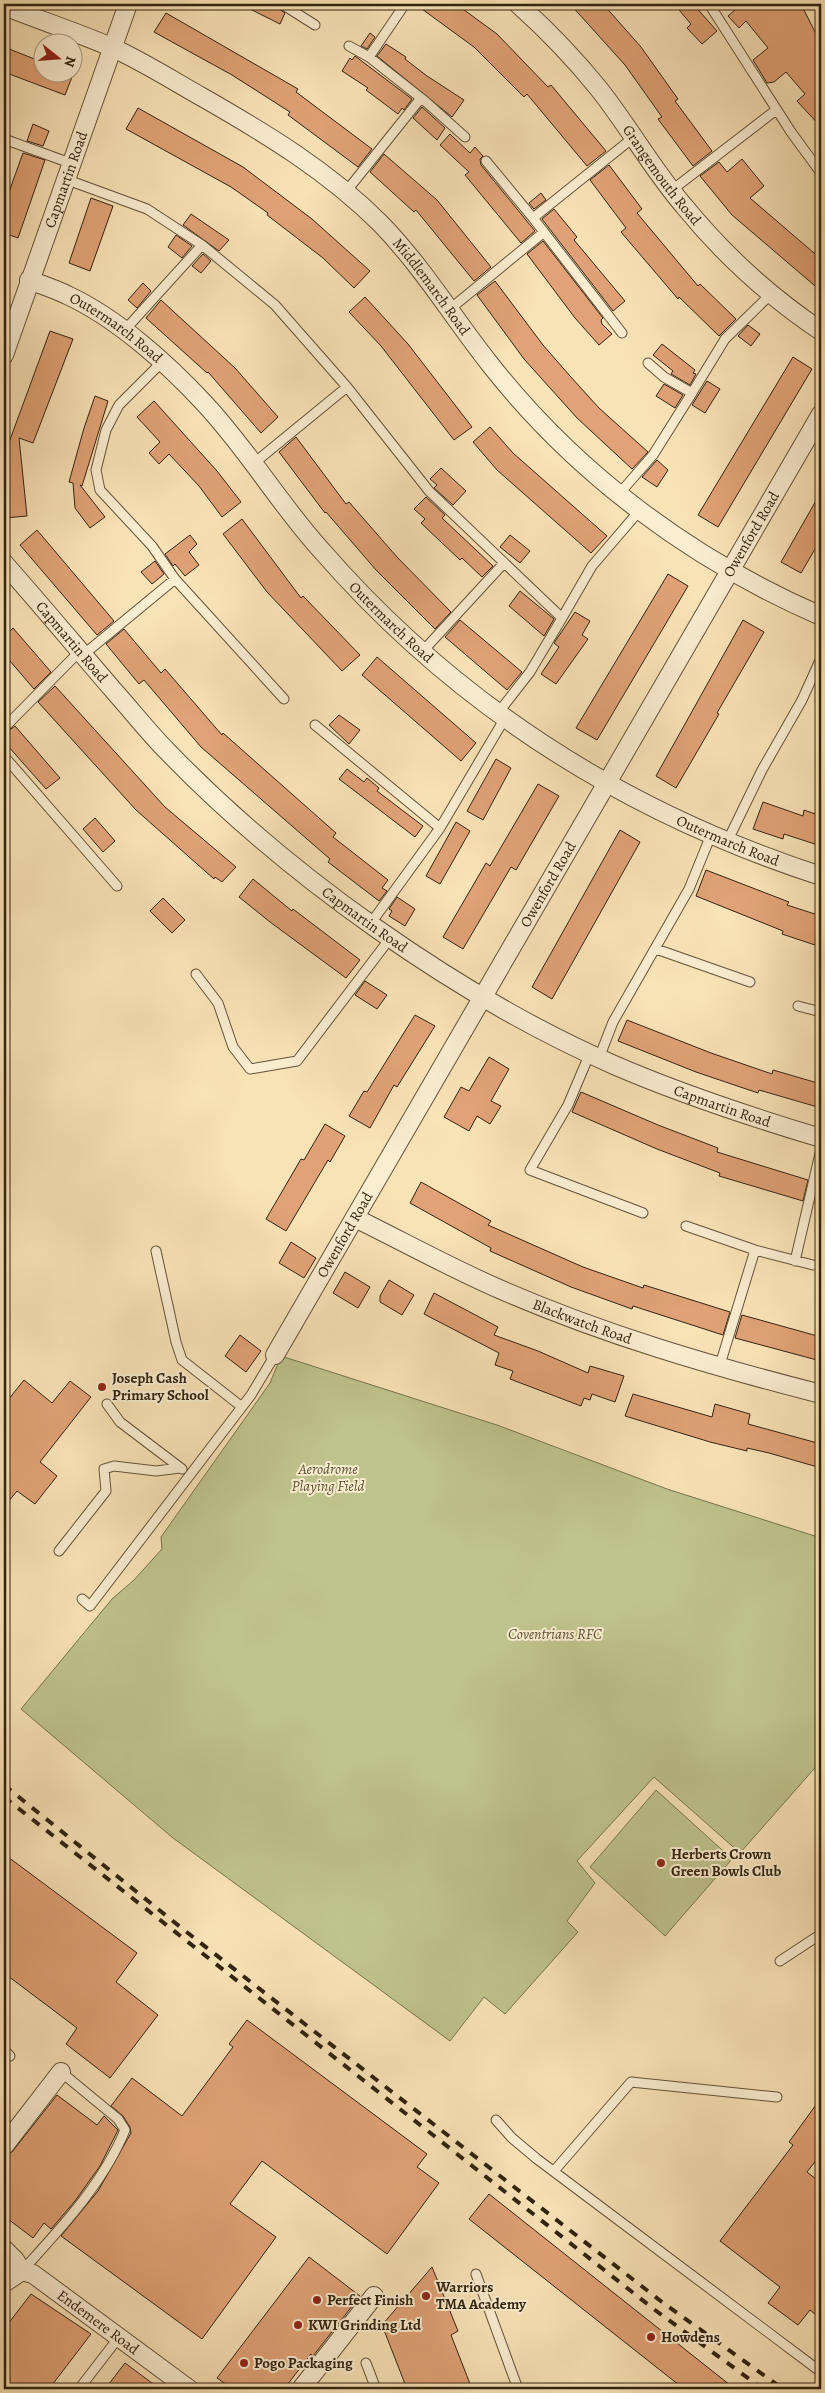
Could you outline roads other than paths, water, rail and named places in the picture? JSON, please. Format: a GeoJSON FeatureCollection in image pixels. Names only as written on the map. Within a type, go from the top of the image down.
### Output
{"type":"FeatureCollection","features":[{"type":"Feature","properties":{"kind":"street","name":"Capmartin Road"},"geometry":{"type":"LineString","coordinates":[[4,355],[128,4]]}},
{"type":"Feature","properties":{"kind":"street","name":"Grangemouth Road"},"geometry":{"type":"LineString","coordinates":[[518,4],[547,31],[598,89],[672,190],[730,258],[786,308],[821,331]]}},
{"type":"Feature","properties":{"kind":"street","name":"Middlemarch Road"},"geometry":{"type":"LineString","coordinates":[[4,6],[111,48],[160,72],[280,142],[345,192],[380,223],[450,309],[490,364],[533,414],[590,471],[681,541],[731,572],[780,598],[821,616]]}},
{"type":"Feature","properties":{"kind":"street","name":"Outermarch Road"},"geometry":{"type":"LineString","coordinates":[[29,280],[67,295],[108,318],[161,363],[206,405],[322,552],[422,652],[502,716],[578,768],[608,784],[719,838],[821,876]]}},
{"type":"Feature","properties":{"kind":"street","name":"Owenford Road"},"geometry":{"type":"LineString","coordinates":[[275,1355],[821,414]]}},
{"type":"Feature","properties":{"kind":"street","name":"Capmartin Road"},"geometry":{"type":"LineString","coordinates":[[4,563],[166,751],[209,793],[285,858],[371,923],[484,997],[595,1056],[668,1088],[731,1111],[821,1138]]}},
{"type":"Feature","properties":{"kind":"street","name":"Blackwatch Road"},"geometry":{"type":"LineString","coordinates":[[354,1218],[497,1288],[600,1329],[719,1368],[821,1394]]}},
{"type":"Feature","properties":{"kind":"street"},"geometry":{"type":"LineString","coordinates":[[4,2146],[61,2072]]}},
{"type":"Feature","properties":{"kind":"street"},"geometry":{"type":"LineString","coordinates":[[4,2249],[15,2260],[22,2271],[4,2283]]}},
{"type":"Feature","properties":{"kind":"street","name":"Endemere Road"},"geometry":{"type":"LineString","coordinates":[[22,2271],[33,2274],[189,2389]]}},
{"type":"Feature","properties":{"kind":"street"},"geometry":{"type":"LineString","coordinates":[[301,2389],[374,2296]]}},
{"type":"Feature","properties":{"kind":"lane"},"geometry":{"type":"LineString","coordinates":[[282,4],[315,25]]}},
{"type":"Feature","properties":{"kind":"lane"},"geometry":{"type":"LineString","coordinates":[[370,58],[405,4]]}},
{"type":"Feature","properties":{"kind":"lane"},"geometry":{"type":"LineString","coordinates":[[708,4],[776,110],[821,173]]}},
{"type":"Feature","properties":{"kind":"lane"},"geometry":{"type":"LineString","coordinates":[[350,46],[370,58],[421,98],[465,137]]}},
{"type":"Feature","properties":{"kind":"lane"},"geometry":{"type":"LineString","coordinates":[[345,192],[421,98]]}},
{"type":"Feature","properties":{"kind":"lane"},"geometry":{"type":"LineString","coordinates":[[672,190],[776,110]]}},
{"type":"Feature","properties":{"kind":"lane"},"geometry":{"type":"LineString","coordinates":[[533,218],[634,137]]}},
{"type":"Feature","properties":{"kind":"lane"},"geometry":{"type":"LineString","coordinates":[[4,140],[146,209],[202,245],[275,305],[347,386],[429,491],[562,618]]}},
{"type":"Feature","properties":{"kind":"lane"},"geometry":{"type":"LineString","coordinates":[[486,161],[533,218],[622,333]]}},
{"type":"Feature","properties":{"kind":"lane"},"geometry":{"type":"LineString","coordinates":[[450,309],[544,232]]}},
{"type":"Feature","properties":{"kind":"lane"},"geometry":{"type":"LineString","coordinates":[[124,332],[202,245]]}},
{"type":"Feature","properties":{"kind":"lane"},"geometry":{"type":"LineString","coordinates":[[619,494],[653,455],[725,339],[771,294]]}},
{"type":"Feature","properties":{"kind":"lane"},"geometry":{"type":"LineString","coordinates":[[161,363],[119,404],[106,430],[96,470],[100,490],[152,546],[175,579],[284,699]]}},
{"type":"Feature","properties":{"kind":"lane"},"geometry":{"type":"LineString","coordinates":[[648,363],[664,377],[692,393]]}},
{"type":"Feature","properties":{"kind":"lane"},"geometry":{"type":"LineString","coordinates":[[253,464],[347,386]]}},
{"type":"Feature","properties":{"kind":"lane"},"geometry":{"type":"LineString","coordinates":[[371,923],[440,828],[502,716],[592,566],[640,510]]}},
{"type":"Feature","properties":{"kind":"lane"},"geometry":{"type":"LineString","coordinates":[[422,652],[504,563]]}},
{"type":"Feature","properties":{"kind":"lane"},"geometry":{"type":"LineString","coordinates":[[4,728],[82,653],[175,579]]}},
{"type":"Feature","properties":{"kind":"lane"},"geometry":{"type":"LineString","coordinates":[[643,1213],[530,1170],[656,949],[688,889],[762,770],[802,700],[821,658]]}},
{"type":"Feature","properties":{"kind":"lane"},"geometry":{"type":"LineString","coordinates":[[315,725],[440,828]]}},
{"type":"Feature","properties":{"kind":"lane"},"geometry":{"type":"LineString","coordinates":[[4,756],[117,886]]}},
{"type":"Feature","properties":{"kind":"lane"},"geometry":{"type":"LineString","coordinates":[[196,974],[218,1003],[233,1047],[250,1069],[297,1061],[391,937]]}},
{"type":"Feature","properties":{"kind":"lane"},"geometry":{"type":"LineString","coordinates":[[656,949],[750,982]]}},
{"type":"Feature","properties":{"kind":"lane"},"geometry":{"type":"LineString","coordinates":[[798,1006],[821,1012]]}},
{"type":"Feature","properties":{"kind":"lane"},"geometry":{"type":"LineString","coordinates":[[795,1261],[821,1149]]}},
{"type":"Feature","properties":{"kind":"lane"},"geometry":{"type":"LineString","coordinates":[[686,1226],[755,1250],[813,1265]]}},
{"type":"Feature","properties":{"kind":"lane"},"geometry":{"type":"LineString","coordinates":[[719,1368],[755,1250]]}},
{"type":"Feature","properties":{"kind":"lane"},"geometry":{"type":"LineString","coordinates":[[156,1251],[176,1342],[182,1360],[242,1406]]}},
{"type":"Feature","properties":{"kind":"lane"},"geometry":{"type":"LineString","coordinates":[[82,1599],[90,1606],[242,1406],[275,1355]]}},
{"type":"Feature","properties":{"kind":"lane"},"geometry":{"type":"LineString","coordinates":[[107,1404],[120,1422],[190,1474]]}},
{"type":"Feature","properties":{"kind":"lane"},"geometry":{"type":"LineString","coordinates":[[59,1551],[106,1491],[104,1470],[114,1466],[156,1471],[180,1468]]}},
{"type":"Feature","properties":{"kind":"lane"},"geometry":{"type":"LineString","coordinates":[[780,1961],[821,1934]]}},
{"type":"Feature","properties":{"kind":"lane"},"geometry":{"type":"LineString","coordinates":[[22,2271],[87,2194],[118,2148],[125,2130],[118,2119],[61,2072]]}},
{"type":"Feature","properties":{"kind":"lane"},"geometry":{"type":"LineString","coordinates":[[554,2171],[630,2082],[777,2097]]}},
{"type":"Feature","properties":{"kind":"lane"},"geometry":{"type":"LineString","coordinates":[[496,2120],[512,2138],[554,2171],[821,2372]]}},
{"type":"Feature","properties":{"kind":"lane"},"geometry":{"type":"LineString","coordinates":[[476,2274],[518,2389]]}},
{"type":"Feature","properties":{"kind":"lane"},"geometry":{"type":"LineString","coordinates":[[79,2389],[119,2337]]}},
{"type":"Feature","properties":{"kind":"lane"},"geometry":{"type":"LineString","coordinates":[[366,2363],[376,2389]]}},
{"type":"Feature","properties":{"kind":"railway"},"geometry":{"type":"LineString","coordinates":[[4,1785],[184,1930],[662,2302],[783,2389]]}},
{"type":"Feature","properties":{"kind":"railway"},"geometry":{"type":"LineString","coordinates":[[4,1797],[655,2310],[763,2389]]}},
{"type":"Feature","properties":{"kind":"place","name":"Joseph Cash Primary School"},"geometry":{"type":"Point","coordinates":[102,1387]}},
{"type":"Feature","properties":{"kind":"place","name":"Herberts Crown Green Bowls Club"},"geometry":{"type":"Point","coordinates":[661,1863]}},
{"type":"Feature","properties":{"kind":"place","name":"Warriors TMA Academy"},"geometry":{"type":"Point","coordinates":[426,2296]}},
{"type":"Feature","properties":{"kind":"place","name":"Perfect Finish"},"geometry":{"type":"Point","coordinates":[317,2300]}},
{"type":"Feature","properties":{"kind":"place","name":"KWI Grinding Ltd"},"geometry":{"type":"Point","coordinates":[298,2325]}},
{"type":"Feature","properties":{"kind":"place","name":"Howdens"},"geometry":{"type":"Point","coordinates":[651,2337]}},
{"type":"Feature","properties":{"kind":"place","name":"Pogo Packaging"},"geometry":{"type":"Point","coordinates":[244,2363]}},
{"type":"Feature","properties":{"kind":"park label","name":"Aerodrome Playing Field"},"geometry":{"type":"Point","coordinates":[328,1478]}},
{"type":"Feature","properties":{"kind":"park label","name":"Coventrians RFC"},"geometry":{"type":"Point","coordinates":[555,1634]}}]}
